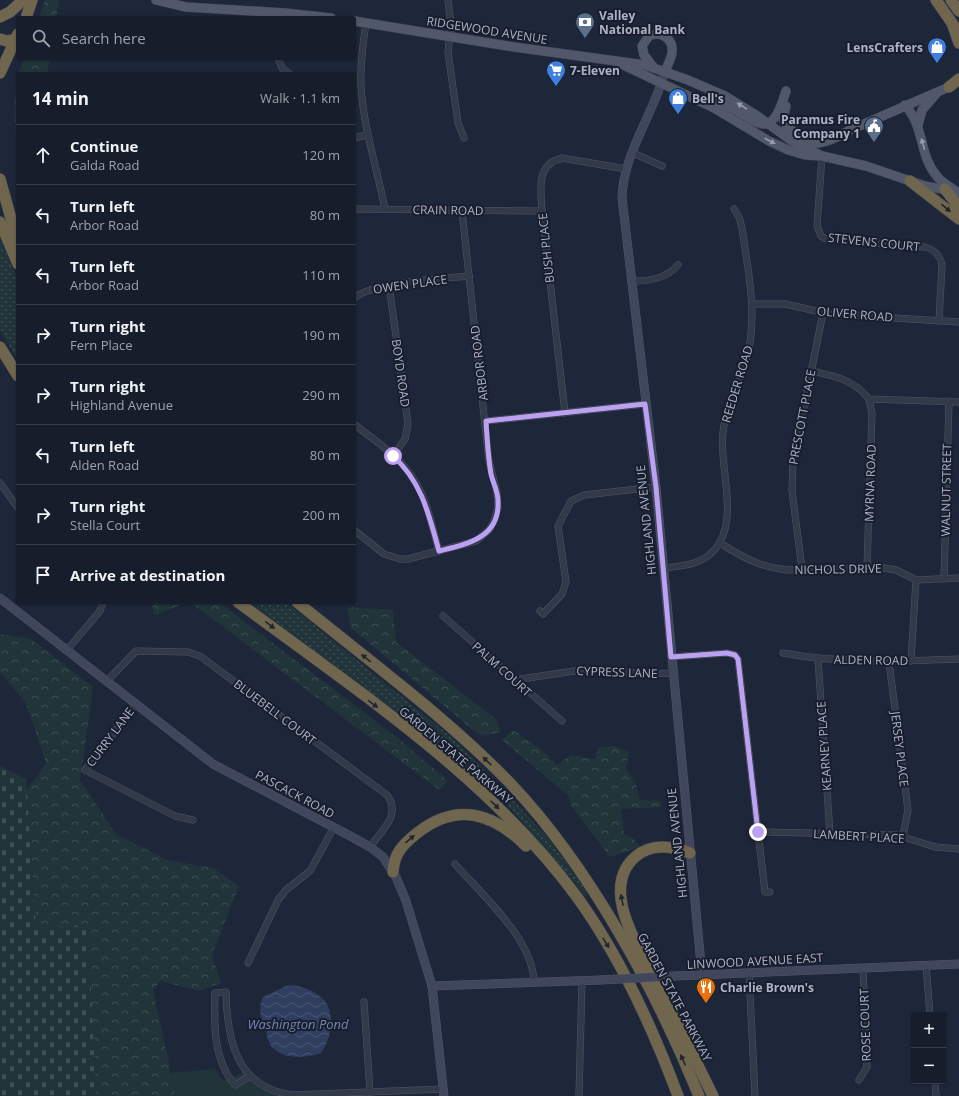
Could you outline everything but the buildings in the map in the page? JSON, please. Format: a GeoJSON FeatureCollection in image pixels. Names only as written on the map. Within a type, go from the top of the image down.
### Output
{"type":"FeatureCollection","features":[{"type":"Feature","properties":{"kind":"highway"},"geometry":{"type":"LineString","coordinates":[[0,17],[10,12],[22,0]]}},
{"type":"Feature","properties":{"kind":"highway"},"geometry":{"type":"LineString","coordinates":[[27,16],[32,0]]}},
{"type":"Feature","properties":{"kind":"highway"},"geometry":{"type":"LineString","coordinates":[[936,0],[959,33]]}},
{"type":"Feature","properties":{"kind":"highway"},"geometry":{"type":"LineString","coordinates":[[951,0],[959,11]]}},
{"type":"Feature","properties":{"kind":"highway"},"geometry":{"type":"LineString","coordinates":[[955,0],[959,4]]}},
{"type":"Feature","properties":{"kind":"highway"},"geometry":{"type":"LineString","coordinates":[[950,20],[959,43]]}},
{"type":"Feature","properties":{"kind":"highway"},"geometry":{"type":"LineString","coordinates":[[0,39],[7,41],[16,36]]}},
{"type":"Feature","properties":{"kind":"highway"},"geometry":{"type":"LineString","coordinates":[[0,73],[16,38]]}},
{"type":"Feature","properties":{"kind":"highway"},"geometry":{"type":"LineString","coordinates":[[950,87],[959,79]]}},
{"type":"Feature","properties":{"kind":"highway"},"geometry":{"type":"LineString","coordinates":[[0,179],[16,237]]}},
{"type":"Feature","properties":{"kind":"highway"},"geometry":{"type":"LineString","coordinates":[[910,181],[959,219]]}},
{"type":"Feature","properties":{"kind":"highway"},"geometry":{"type":"LineString","coordinates":[[954,189],[959,207]]}},
{"type":"Feature","properties":{"kind":"highway"},"geometry":{"type":"LineString","coordinates":[[0,222],[16,259]]}},
{"type":"Feature","properties":{"kind":"highway"},"geometry":{"type":"LineString","coordinates":[[0,347],[16,373]]}},
{"type":"Feature","properties":{"kind":"highway"},"geometry":{"type":"LineString","coordinates":[[0,360],[16,382]]}},
{"type":"Feature","properties":{"kind":"highway","name":"GARDEN STATE PARKWAY"},"geometry":{"type":"LineString","coordinates":[[241,604],[383,711],[463,775],[524,834],[577,898],[608,945],[633,989],[653,1032],[678,1096]]}},
{"type":"Feature","properties":{"kind":"highway","name":"GARDEN STATE PARKWAY"},"geometry":{"type":"LineString","coordinates":[[299,604],[453,730],[479,753],[543,816],[598,890],[626,934],[678,1024],[713,1096]]}},
{"type":"Feature","properties":{"kind":"highway","name":"GARDEN STATE PARKWAY"},"geometry":{"type":"LineString","coordinates":[[524,798],[582,875],[615,928],[659,1009],[699,1096]]}},
{"type":"Feature","properties":{"kind":"highway"},"geometry":{"type":"LineString","coordinates":[[393,872],[396,856],[400,849],[426,826],[448,816],[464,814],[478,816],[494,822],[518,838],[577,898]]}},
{"type":"Feature","properties":{"kind":"highway"},"geometry":{"type":"LineString","coordinates":[[678,1024],[631,930],[622,904],[620,884],[623,873],[629,863],[637,855],[647,850],[658,847],[670,847],[690,853]]}},
{"type":"Feature","properties":{"kind":"main road"},"geometry":{"type":"LineString","coordinates":[[156,0],[186,7],[294,16]]}},
{"type":"Feature","properties":{"kind":"main road","name":"RIDGEWOOD AVENUE"},"geometry":{"type":"LineString","coordinates":[[356,21],[616,61],[638,63],[665,71],[724,96],[767,123],[783,136],[822,156]]}},
{"type":"Feature","properties":{"kind":"main road"},"geometry":{"type":"LineString","coordinates":[[654,68],[644,55],[642,46],[649,36],[660,34],[668,39],[672,49],[665,71]]}},
{"type":"Feature","properties":{"kind":"main road","name":"RIDGEWOOD AVENUE"},"geometry":{"type":"LineString","coordinates":[[616,61],[698,100],[778,146],[806,155],[822,156],[876,169],[910,181],[954,189]]}},
{"type":"Feature","properties":{"kind":"main road"},"geometry":{"type":"LineString","coordinates":[[698,100],[722,104],[753,122],[767,123],[777,114],[789,92],[783,119],[785,126],[800,135],[815,138],[830,137],[848,131],[905,105],[950,87]]}},
{"type":"Feature","properties":{"kind":"main road"},"geometry":{"type":"LineString","coordinates":[[950,87],[922,110],[918,120],[927,159],[932,170],[937,177],[954,189]]}},
{"type":"Feature","properties":{"kind":"main road"},"geometry":{"type":"LineString","coordinates":[[905,105],[914,116],[919,128]]}},
{"type":"Feature","properties":{"kind":"main road"},"geometry":{"type":"LineString","coordinates":[[801,145],[829,142],[848,131]]}},
{"type":"Feature","properties":{"kind":"street"},"geometry":{"type":"LineString","coordinates":[[448,0],[450,18],[448,52],[457,115],[464,138]]}},
{"type":"Feature","properties":{"kind":"street"},"geometry":{"type":"LineString","coordinates":[[366,23],[362,50],[361,84],[367,135],[377,170],[384,209]]}},
{"type":"Feature","properties":{"kind":"street"},"geometry":{"type":"LineString","coordinates":[[279,60],[282,68],[287,72]]}},
{"type":"Feature","properties":{"kind":"street","name":"HIGHLAND AVENUE"},"geometry":{"type":"LineString","coordinates":[[665,71],[662,83],[626,169],[622,198],[645,404],[656,487],[672,673],[702,975]]}},
{"type":"Feature","properties":{"kind":"street"},"geometry":{"type":"LineString","coordinates":[[356,138],[367,135]]}},
{"type":"Feature","properties":{"kind":"street"},"geometry":{"type":"LineString","coordinates":[[633,153],[662,166]]}},
{"type":"Feature","properties":{"kind":"street","name":"STEVENS COURT"},"geometry":{"type":"LineString","coordinates":[[822,156],[817,226],[821,236],[826,239],[926,247],[935,251],[941,259],[942,265],[939,321]]}},
{"type":"Feature","properties":{"kind":"street","name":"BUSH PLACE"},"geometry":{"type":"LineString","coordinates":[[565,413],[540,183],[542,176],[554,160],[562,158],[626,169]]}},
{"type":"Feature","properties":{"kind":"street","name":"CRAIN ROAD"},"geometry":{"type":"LineString","coordinates":[[356,209],[462,211],[542,210]]}},
{"type":"Feature","properties":{"kind":"street","name":"REEDER ROAD"},"geometry":{"type":"LineString","coordinates":[[663,568],[698,563],[712,553],[720,543],[727,525],[728,514],[722,447],[724,426],[729,400],[747,356],[752,319],[752,304],[742,228],[739,217],[734,209]]}},
{"type":"Feature","properties":{"kind":"street","name":"ARBOR ROAD"},"geometry":{"type":"LineString","coordinates":[[356,532],[377,550],[392,557],[408,559],[476,541],[488,530],[496,516],[498,500],[489,462],[486,421],[462,211]]}},
{"type":"Feature","properties":{"kind":"street"},"geometry":{"type":"LineString","coordinates":[[631,281],[648,281],[662,277],[672,272],[678,265]]}},
{"type":"Feature","properties":{"kind":"street","name":"OWEN PLACE"},"geometry":{"type":"LineString","coordinates":[[356,297],[373,288],[389,285],[469,276]]}},
{"type":"Feature","properties":{"kind":"street","name":"BOYD ROAD"},"geometry":{"type":"LineString","coordinates":[[389,285],[408,424],[405,439],[393,456]]}},
{"type":"Feature","properties":{"kind":"street","name":"OLIVER ROAD"},"geometry":{"type":"LineString","coordinates":[[752,304],[785,304],[823,313],[959,322]]}},
{"type":"Feature","properties":{"kind":"street","name":"PRESCOTT PLACE"},"geometry":{"type":"LineString","coordinates":[[802,569],[792,474],[795,448],[823,313]]}},
{"type":"Feature","properties":{"kind":"street"},"geometry":{"type":"LineString","coordinates":[[811,371],[847,380],[861,389],[869,398],[959,402]]}},
{"type":"Feature","properties":{"kind":"street","name":"MYRNA ROAD"},"geometry":{"type":"LineString","coordinates":[[867,567],[872,414],[869,398]]}},
{"type":"Feature","properties":{"kind":"street","name":"WALNUT STREET"},"geometry":{"type":"LineString","coordinates":[[944,579],[949,401]]}},
{"type":"Feature","properties":{"kind":"street"},"geometry":{"type":"LineString","coordinates":[[486,421],[645,404]]}},
{"type":"Feature","properties":{"kind":"street"},"geometry":{"type":"LineString","coordinates":[[356,426],[408,470],[421,492],[439,551]]}},
{"type":"Feature","properties":{"kind":"street"},"geometry":{"type":"LineString","coordinates":[[0,483],[16,505]]}},
{"type":"Feature","properties":{"kind":"street"},"geometry":{"type":"LineString","coordinates":[[540,611],[543,614],[564,588],[566,575],[558,526],[559,520],[571,501],[584,495],[656,487]]}},
{"type":"Feature","properties":{"kind":"street","name":"NICHOLS DRIVE"},"geometry":{"type":"LineString","coordinates":[[720,543],[740,556],[761,565],[786,570],[867,567],[896,570],[916,580],[959,578]]}},
{"type":"Feature","properties":{"kind":"street"},"geometry":{"type":"LineString","coordinates":[[911,661],[916,580]]}},
{"type":"Feature","properties":{"kind":"street","name":"PASCACK ROAD"},"geometry":{"type":"LineString","coordinates":[[0,598],[214,764],[334,827],[370,847],[383,857],[393,872],[406,901],[432,986],[444,1092]]}},
{"type":"Feature","properties":{"kind":"street"},"geometry":{"type":"LineString","coordinates":[[67,650],[100,611],[102,604]]}},
{"type":"Feature","properties":{"kind":"street","name":"PALM COURT"},"geometry":{"type":"LineString","coordinates":[[443,616],[562,722]]}},
{"type":"Feature","properties":{"kind":"street","name":"BLUEBELL COURT"},"geometry":{"type":"LineString","coordinates":[[107,681],[136,651],[188,652],[200,656],[387,795],[392,804],[391,815],[386,828],[370,847]]}},
{"type":"Feature","properties":{"kind":"street"},"geometry":{"type":"LineString","coordinates":[[671,657],[727,653],[735,656],[740,663],[765,892],[770,892]]}},
{"type":"Feature","properties":{"kind":"street","name":"ALDEN ROAD"},"geometry":{"type":"LineString","coordinates":[[783,653],[818,659],[889,662],[959,659]]}},
{"type":"Feature","properties":{"kind":"street","name":"KEARNEY PLACE"},"geometry":{"type":"LineString","coordinates":[[818,659],[830,834]]}},
{"type":"Feature","properties":{"kind":"street","name":"JERSEY PLACE"},"geometry":{"type":"LineString","coordinates":[[889,662],[908,810],[903,836]]}},
{"type":"Feature","properties":{"kind":"street","name":"CYPRESS LANE"},"geometry":{"type":"LineString","coordinates":[[514,680],[588,669],[647,674],[672,673]]}},
{"type":"Feature","properties":{"kind":"street","name":"CURRY LANE"},"geometry":{"type":"LineString","coordinates":[[136,704],[85,770],[175,816],[193,820]]}},
{"type":"Feature","properties":{"kind":"street"},"geometry":{"type":"LineString","coordinates":[[248,963],[282,895],[310,871],[334,827]]}},
{"type":"Feature","properties":{"kind":"street","name":"LAMBERT PLACE"},"geometry":{"type":"LineString","coordinates":[[758,832],[903,836],[936,847],[959,848]]}},
{"type":"Feature","properties":{"kind":"street"},"geometry":{"type":"LineString","coordinates":[[455,864],[523,943],[531,962],[534,982]]}},
{"type":"Feature","properties":{"kind":"street","name":"LINWOOD AVENUE EAST"},"geometry":{"type":"LineString","coordinates":[[432,986],[582,981],[959,964]]}},
{"type":"Feature","properties":{"kind":"street"},"geometry":{"type":"LineString","coordinates":[[926,965],[930,1012]]}},
{"type":"Feature","properties":{"kind":"street","name":"ROSE COURT"},"geometry":{"type":"LineString","coordinates":[[859,1080],[867,1067],[863,968]]}},
{"type":"Feature","properties":{"kind":"street"},"geometry":{"type":"LineString","coordinates":[[749,973],[755,1096]]}},
{"type":"Feature","properties":{"kind":"street"},"geometry":{"type":"LineString","coordinates":[[579,1096],[582,981]]}},
{"type":"Feature","properties":{"kind":"street"},"geometry":{"type":"LineString","coordinates":[[250,1076],[235,1085],[229,1079],[218,1049],[214,1026],[216,993],[226,992],[226,1012],[230,1036],[240,1061],[250,1076],[266,1088],[283,1094],[444,1092]]}},
{"type":"Feature","properties":{"kind":"street"},"geometry":{"type":"LineString","coordinates":[[364,1002],[370,1092]]}},
{"type":"Feature","properties":{"kind":"street"},"geometry":{"type":"LineString","coordinates":[[935,1084],[936,1096]]}},
{"type":"Feature","properties":{"kind":"green space"},"geometry":{"type":"Polygon","coordinates":[[[45,0],[59,0],[56,16],[40,16],[45,0]]]}},
{"type":"Feature","properties":{"kind":"green space"},"geometry":{"type":"Polygon","coordinates":[[[23,60],[50,60],[47,72],[20,72],[23,60]]]}},
{"type":"Feature","properties":{"kind":"green space"},"geometry":{"type":"Polygon","coordinates":[[[16,88],[16,139],[14,115],[16,88]]]}},
{"type":"Feature","properties":{"kind":"green space"},"geometry":{"type":"Polygon","coordinates":[[[0,239],[16,275],[16,358],[0,330],[0,239]]]}},
{"type":"Feature","properties":{"kind":"green space"},"geometry":{"type":"Polygon","coordinates":[[[152,604],[184,604],[154,615],[152,604]]]}},
{"type":"Feature","properties":{"kind":"green space"},"geometry":{"type":"Polygon","coordinates":[[[193,604],[222,604],[399,739],[448,781],[439,790],[193,604]]]}},
{"type":"Feature","properties":{"kind":"green space"},"geometry":{"type":"Polygon","coordinates":[[[252,604],[288,604],[450,736],[493,778],[549,839],[589,894],[585,897],[575,883],[505,802],[465,767],[404,717],[311,651],[252,604]]]}},
{"type":"Feature","properties":{"kind":"green space"},"geometry":{"type":"Polygon","coordinates":[[[347,607],[393,610],[396,642],[496,719],[501,732],[483,736],[473,730],[351,628],[347,607]]]}},
{"type":"Feature","properties":{"kind":"green space"},"geometry":{"type":"Polygon","coordinates":[[[0,634],[31,639],[93,687],[80,780],[116,834],[167,860],[213,868],[239,886],[212,955],[221,983],[199,991],[160,981],[153,990],[176,1096],[96,1096],[88,925],[36,929],[27,790],[46,763],[26,703],[0,672],[0,634]]]}},
{"type":"Feature","properties":{"kind":"green space"},"geometry":{"type":"Polygon","coordinates":[[[513,730],[543,751],[557,765],[571,755],[595,759],[599,747],[615,746],[629,752],[626,768],[636,784],[640,800],[660,801],[662,807],[621,809],[624,834],[633,838],[640,847],[610,857],[572,807],[568,795],[502,740],[513,730]]]}},
{"type":"Feature","properties":{"kind":"green space"},"geometry":{"type":"Polygon","coordinates":[[[0,766],[26,779],[36,928],[88,925],[96,1096],[0,1096],[0,766]]]}},
{"type":"Feature","properties":{"kind":"green space"},"geometry":{"type":"Polygon","coordinates":[[[216,1069],[222,1080],[229,1079],[246,1071],[275,1091],[275,1096],[176,1096],[171,1073],[216,1069]]]}},
{"type":"Feature","properties":{"kind":"water","name":"Washington Pond"},"geometry":{"type":"Polygon","coordinates":[[[294,985],[314,992],[324,1000],[328,1006],[331,1019],[330,1034],[321,1053],[302,1057],[289,1056],[272,1047],[267,1037],[260,1012],[260,1005],[263,997],[286,986],[294,985]]]}},
{"type":"Feature","properties":{"kind":"place","name":"Valley National Bank"},"geometry":{"type":"Point","coordinates":[585,39]}},
{"type":"Feature","properties":{"kind":"place","name":"LensCrafters"},"geometry":{"type":"Point","coordinates":[937,64]}},
{"type":"Feature","properties":{"kind":"place","name":"7-Eleven"},"geometry":{"type":"Point","coordinates":[556,87]}},
{"type":"Feature","properties":{"kind":"place","name":"Bell's"},"geometry":{"type":"Point","coordinates":[678,115]}},
{"type":"Feature","properties":{"kind":"place","name":"Paramus Fire Company 1"},"geometry":{"type":"Point","coordinates":[874,143]}},
{"type":"Feature","properties":{"kind":"place","name":"Charlie Brown's"},"geometry":{"type":"Point","coordinates":[706,1004]}},
{"type":"Feature","properties":{"kind":"route"},"geometry":{"type":"LineString","coordinates":[[393,456],[408,470],[421,492],[426,504],[439,551],[476,541],[488,530],[496,516],[498,500],[489,462],[486,421],[645,404],[656,487],[671,657],[727,653],[735,655],[740,663],[758,832]]}}]}
